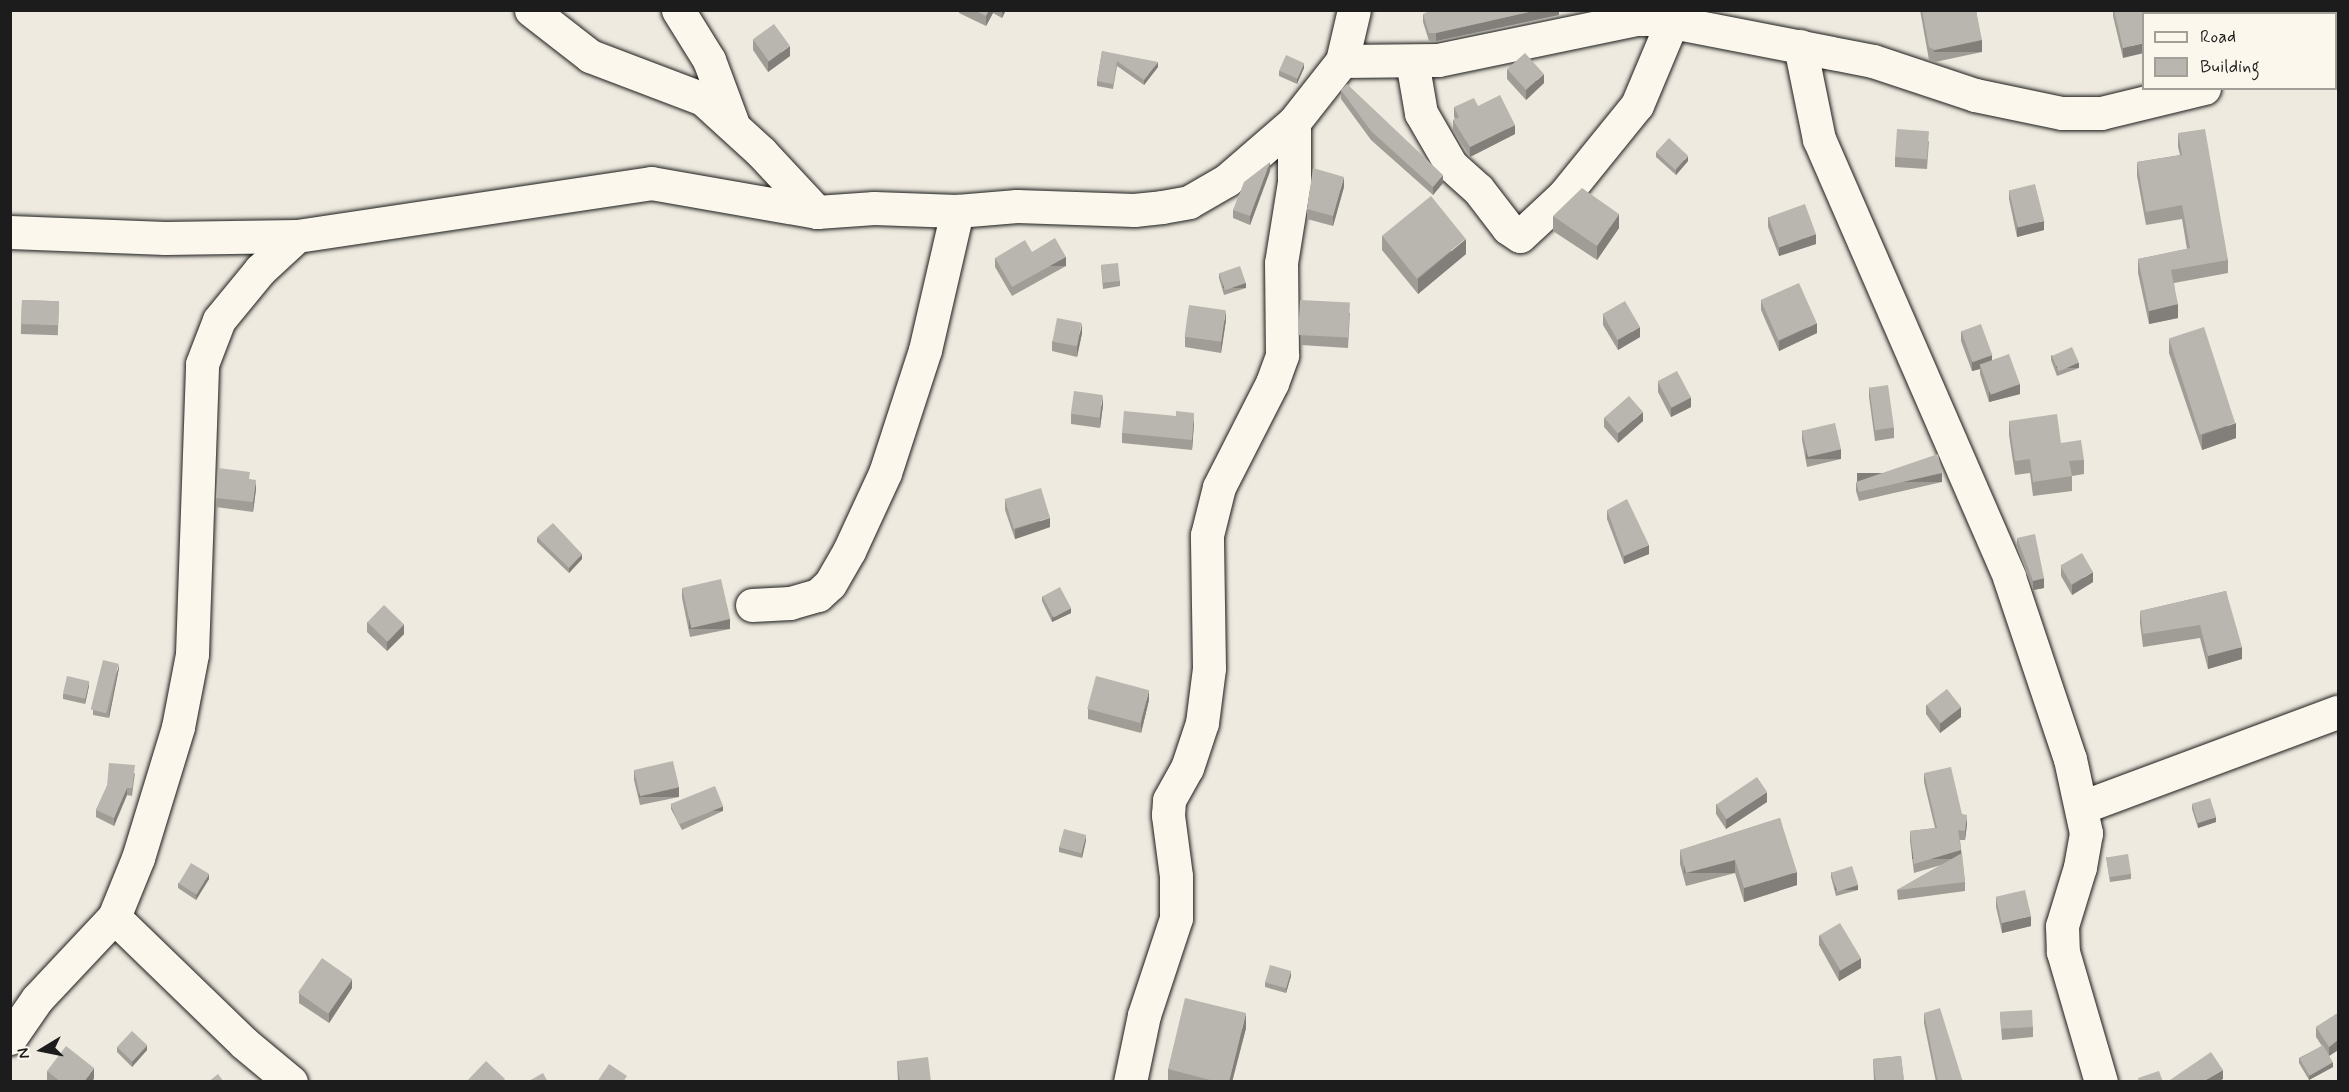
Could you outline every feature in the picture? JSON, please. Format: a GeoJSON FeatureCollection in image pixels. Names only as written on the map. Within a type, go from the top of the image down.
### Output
{"type":"FeatureCollection","features":[{"type":"Feature","properties":{"kind":"street"},"geometry":{"type":"LineString","coordinates":[[531,10],[590,56],[703,99],[734,127],[817,212]]}},
{"type":"Feature","properties":{"kind":"street"},"geometry":{"type":"LineString","coordinates":[[678,10],[709,60],[734,127]]}},
{"type":"Feature","properties":{"kind":"street"},"geometry":{"type":"LineString","coordinates":[[10,232],[165,238],[297,236],[651,183],[817,212],[874,208],[957,211],[1017,206],[1134,210],[1189,202],[1227,180],[1294,122],[1342,61],[1354,10]]}},
{"type":"Feature","properties":{"kind":"street"},"geometry":{"type":"LineString","coordinates":[[1342,61],[1438,60],[1636,19],[1657,19],[1671,24],[1872,61],[1975,95],[2062,113],[2102,113],[2196,90]]}},
{"type":"Feature","properties":{"kind":"street"},"geometry":{"type":"LineString","coordinates":[[1412,61],[1421,113],[1451,165],[1478,189],[1508,228],[1520,236],[1564,195],[1637,105],[1671,24]]}},
{"type":"Feature","properties":{"kind":"street"},"geometry":{"type":"LineString","coordinates":[[1800,46],[1819,139],[2008,577],[2070,759],[2086,833],[2080,867],[2062,926],[2063,952],[2101,1082]]}},
{"type":"Feature","properties":{"kind":"street"},"geometry":{"type":"LineString","coordinates":[[1130,1082],[1144,1015],[1176,918],[1176,876],[1168,815],[1169,800],[1187,768],[1202,723],[1209,668],[1207,535],[1219,487],[1272,383],[1282,355],[1281,263],[1294,182],[1294,122]]}},
{"type":"Feature","properties":{"kind":"street"},"geometry":{"type":"LineString","coordinates":[[752,605],[790,603],[818,595],[830,584],[849,551],[885,473],[921,361],[957,211]]}},
{"type":"Feature","properties":{"kind":"street"},"geometry":{"type":"LineString","coordinates":[[10,1038],[37,999],[114,918],[159,792],[178,727],[192,654],[202,364],[219,320],[260,270],[297,236]]}},
{"type":"Feature","properties":{"kind":"street"},"geometry":{"type":"LineString","coordinates":[[2082,807],[2338,712]]}},
{"type":"Feature","properties":{"kind":"street"},"geometry":{"type":"LineString","coordinates":[[114,918],[244,1043],[291,1082]]}},
{"type":"Feature","properties":{"kind":"building"},"geometry":{"type":"Polygon","coordinates":[[[974,10],[989,10],[986,16],[974,10]]]}},
{"type":"Feature","properties":{"kind":"building"},"geometry":{"type":"Polygon","coordinates":[[[1432,10],[1461,10],[1462,12],[1468,10],[1538,10],[1429,33],[1423,14],[1432,10]]]}},
{"type":"Feature","properties":{"kind":"building"},"geometry":{"type":"Polygon","coordinates":[[[1922,10],[1976,10],[1982,40],[1935,50],[1929,47],[1922,10]]]}},
{"type":"Feature","properties":{"kind":"building"},"geometry":{"type":"Polygon","coordinates":[[[2114,10],[2155,10],[2156,12],[2142,12],[2142,43],[2123,48],[2114,10]]]}},
{"type":"Feature","properties":{"kind":"building"},"geometry":{"type":"Polygon","coordinates":[[[774,24],[790,46],[769,61],[753,39],[774,24]]]}},
{"type":"Feature","properties":{"kind":"building"},"geometry":{"type":"Polygon","coordinates":[[[1102,51],[1158,62],[1144,80],[1117,61],[1113,84],[1097,81],[1102,51]]]}},
{"type":"Feature","properties":{"kind":"building"},"geometry":{"type":"Polygon","coordinates":[[[1525,53],[1544,74],[1526,90],[1507,69],[1525,53]]]}},
{"type":"Feature","properties":{"kind":"building"},"geometry":{"type":"Polygon","coordinates":[[[1286,55],[1304,63],[1297,79],[1279,71],[1286,55]]]}},
{"type":"Feature","properties":{"kind":"building"},"geometry":{"type":"Polygon","coordinates":[[[1347,84],[1443,175],[1433,187],[1371,131],[1341,90],[1347,84]]]}},
{"type":"Feature","properties":{"kind":"building"},"geometry":{"type":"Polygon","coordinates":[[[1500,95],[1515,125],[1470,147],[1453,120],[1459,117],[1454,107],[1474,98],[1478,106],[1500,95]]]}},
{"type":"Feature","properties":{"kind":"building"},"geometry":{"type":"Polygon","coordinates":[[[1897,129],[1929,131],[1927,159],[1895,157],[1897,129]]]}},
{"type":"Feature","properties":{"kind":"building"},"geometry":{"type":"Polygon","coordinates":[[[2205,129],[2228,260],[2171,270],[2178,304],[2149,311],[2138,259],[2190,248],[2182,205],[2146,212],[2137,162],[2182,155],[2178,133],[2205,129]]]}},
{"type":"Feature","properties":{"kind":"building"},"geometry":{"type":"Polygon","coordinates":[[[1669,138],[1688,156],[1675,170],[1656,152],[1669,138]]]}},
{"type":"Feature","properties":{"kind":"building"},"geometry":{"type":"Polygon","coordinates":[[[1270,162],[1250,216],[1233,210],[1244,182],[1270,162]]]}},
{"type":"Feature","properties":{"kind":"building"},"geometry":{"type":"Polygon","coordinates":[[[1313,168],[1344,177],[1333,216],[1307,209],[1313,168]]]}},
{"type":"Feature","properties":{"kind":"building"},"geometry":{"type":"Polygon","coordinates":[[[2035,184],[2044,221],[2018,227],[2009,191],[2035,184]]]}},
{"type":"Feature","properties":{"kind":"building"},"geometry":{"type":"Polygon","coordinates":[[[1582,188],[1619,214],[1597,246],[1553,216],[1582,188]]]}},
{"type":"Feature","properties":{"kind":"building"},"geometry":{"type":"Polygon","coordinates":[[[1431,196],[1466,239],[1417,278],[1382,236],[1431,196]]]}},
{"type":"Feature","properties":{"kind":"building"},"geometry":{"type":"Polygon","coordinates":[[[1805,204],[1816,234],[1779,247],[1768,217],[1805,204]]]}},
{"type":"Feature","properties":{"kind":"building"},"geometry":{"type":"Polygon","coordinates":[[[1055,238],[1066,257],[1012,287],[995,258],[1025,240],[1032,252],[1055,238]]]}},
{"type":"Feature","properties":{"kind":"building"},"geometry":{"type":"Polygon","coordinates":[[[1118,263],[1120,281],[1103,283],[1101,265],[1118,263]]]}},
{"type":"Feature","properties":{"kind":"building"},"geometry":{"type":"Polygon","coordinates":[[[1240,266],[1246,283],[1225,290],[1219,273],[1240,266]]]}},
{"type":"Feature","properties":{"kind":"building"},"geometry":{"type":"Polygon","coordinates":[[[1799,283],[1817,323],[1779,340],[1761,300],[1799,283]]]}},
{"type":"Feature","properties":{"kind":"building"},"geometry":{"type":"Polygon","coordinates":[[[22,300],[59,301],[58,325],[21,324],[22,300]]]}},
{"type":"Feature","properties":{"kind":"building"},"geometry":{"type":"Polygon","coordinates":[[[1300,300],[1350,303],[1348,338],[1298,335],[1300,300]]]}},
{"type":"Feature","properties":{"kind":"building"},"geometry":{"type":"Polygon","coordinates":[[[1625,301],[1640,327],[1617,340],[1602,314],[1625,301]]]}},
{"type":"Feature","properties":{"kind":"building"},"geometry":{"type":"Polygon","coordinates":[[[1189,305],[1226,310],[1221,342],[1185,337],[1189,305]]]}},
{"type":"Feature","properties":{"kind":"building"},"geometry":{"type":"Polygon","coordinates":[[[1057,318],[1082,323],[1077,346],[1052,342],[1057,318]]]}},
{"type":"Feature","properties":{"kind":"building"},"geometry":{"type":"Polygon","coordinates":[[[1981,324],[1992,355],[1973,362],[1961,331],[1981,324]]]}},
{"type":"Feature","properties":{"kind":"building"},"geometry":{"type":"Polygon","coordinates":[[[2204,327],[2235,423],[2200,434],[2169,338],[2204,327]]]}},
{"type":"Feature","properties":{"kind":"building"},"geometry":{"type":"Polygon","coordinates":[[[2072,347],[2079,363],[2059,371],[2052,356],[2072,347]]]}},
{"type":"Feature","properties":{"kind":"building"},"geometry":{"type":"Polygon","coordinates":[[[2009,354],[2020,384],[1991,395],[1980,365],[2009,354]]]}},
{"type":"Feature","properties":{"kind":"building"},"geometry":{"type":"Polygon","coordinates":[[[1677,371],[1691,397],[1672,408],[1658,381],[1677,371]]]}},
{"type":"Feature","properties":{"kind":"building"},"geometry":{"type":"Polygon","coordinates":[[[1888,385],[1894,428],[1875,430],[1869,388],[1888,385]]]}},
{"type":"Feature","properties":{"kind":"building"},"geometry":{"type":"Polygon","coordinates":[[[1074,391],[1103,395],[1100,418],[1071,414],[1074,391]]]}},
{"type":"Feature","properties":{"kind":"building"},"geometry":{"type":"Polygon","coordinates":[[[1629,396],[1643,412],[1618,433],[1604,418],[1629,396]]]}},
{"type":"Feature","properties":{"kind":"building"},"geometry":{"type":"Polygon","coordinates":[[[1124,411],[1176,416],[1176,411],[1194,413],[1192,440],[1122,433],[1124,411]]]}},
{"type":"Feature","properties":{"kind":"building"},"geometry":{"type":"Polygon","coordinates":[[[2057,414],[2061,443],[2081,440],[2084,460],[2069,461],[2072,476],[2033,482],[2030,459],[2015,461],[2009,421],[2057,414]]]}},
{"type":"Feature","properties":{"kind":"building"},"geometry":{"type":"Polygon","coordinates":[[[1835,423],[1841,449],[1808,457],[1802,431],[1835,423]]]}},
{"type":"Feature","properties":{"kind":"building"},"geometry":{"type":"Polygon","coordinates":[[[1938,454],[1942,473],[1859,492],[1856,482],[1938,454]]]}},
{"type":"Feature","properties":{"kind":"building"},"geometry":{"type":"Polygon","coordinates":[[[218,468],[250,472],[249,479],[256,480],[253,502],[216,498],[218,468]]]}},
{"type":"Feature","properties":{"kind":"building"},"geometry":{"type":"Polygon","coordinates":[[[1041,488],[1050,518],[1014,529],[1005,499],[1041,488]]]}},
{"type":"Feature","properties":{"kind":"building"},"geometry":{"type":"Polygon","coordinates":[[[1627,499],[1649,545],[1624,556],[1607,510],[1627,499]]]}},
{"type":"Feature","properties":{"kind":"building"},"geometry":{"type":"Polygon","coordinates":[[[553,523],[582,554],[569,568],[537,537],[553,523]]]}},
{"type":"Feature","properties":{"kind":"building"},"geometry":{"type":"Polygon","coordinates":[[[2035,534],[2044,578],[2033,581],[2017,538],[2035,534]]]}},
{"type":"Feature","properties":{"kind":"building"},"geometry":{"type":"Polygon","coordinates":[[[2082,553],[2093,572],[2071,585],[2060,566],[2082,553]]]}},
{"type":"Feature","properties":{"kind":"building"},"geometry":{"type":"Polygon","coordinates":[[[721,579],[730,619],[691,628],[682,588],[721,579]]]}},
{"type":"Feature","properties":{"kind":"building"},"geometry":{"type":"Polygon","coordinates":[[[1060,587],[1071,608],[1054,618],[1042,596],[1060,587]]]}},
{"type":"Feature","properties":{"kind":"building"},"geometry":{"type":"Polygon","coordinates":[[[2226,591],[2242,647],[2208,656],[2200,625],[2143,634],[2140,611],[2226,591]]]}},
{"type":"Feature","properties":{"kind":"building"},"geometry":{"type":"Polygon","coordinates":[[[384,605],[404,624],[387,642],[367,622],[384,605]]]}},
{"type":"Feature","properties":{"kind":"building"},"geometry":{"type":"Polygon","coordinates":[[[103,660],[119,664],[106,713],[91,709],[103,660]]]}},
{"type":"Feature","properties":{"kind":"building"},"geometry":{"type":"Polygon","coordinates":[[[67,676],[89,681],[85,699],[63,694],[67,676]]]}},
{"type":"Feature","properties":{"kind":"building"},"geometry":{"type":"Polygon","coordinates":[[[1096,676],[1149,690],[1140,723],[1087,709],[1096,676]]]}},
{"type":"Feature","properties":{"kind":"building"},"geometry":{"type":"Polygon","coordinates":[[[1947,689],[1961,707],[1941,723],[1927,705],[1947,689]]]}},
{"type":"Feature","properties":{"kind":"building"},"geometry":{"type":"Polygon","coordinates":[[[673,761],[679,787],[640,796],[634,770],[673,761]]]}},
{"type":"Feature","properties":{"kind":"building"},"geometry":{"type":"Polygon","coordinates":[[[109,763],[135,765],[132,788],[127,788],[114,818],[96,810],[107,786],[109,763]]]}},
{"type":"Feature","properties":{"kind":"building"},"geometry":{"type":"Polygon","coordinates":[[[1951,767],[1962,814],[1967,815],[1965,831],[1958,830],[1961,850],[1914,864],[1910,831],[1937,828],[1924,773],[1951,767]]]}},
{"type":"Feature","properties":{"kind":"building"},"geometry":{"type":"Polygon","coordinates":[[[1757,777],[1767,792],[1726,819],[1716,804],[1757,777]]]}},
{"type":"Feature","properties":{"kind":"building"},"geometry":{"type":"Polygon","coordinates":[[[715,786],[723,806],[679,824],[670,804],[715,786]]]}},
{"type":"Feature","properties":{"kind":"building"},"geometry":{"type":"Polygon","coordinates":[[[2210,798],[2216,817],[2198,823],[2192,804],[2210,798]]]}},
{"type":"Feature","properties":{"kind":"building"},"geometry":{"type":"Polygon","coordinates":[[[1780,818],[1797,872],[1744,888],[1735,860],[1686,873],[1680,850],[1780,818]]]}},
{"type":"Feature","properties":{"kind":"building"},"geometry":{"type":"Polygon","coordinates":[[[1064,829],[1086,835],[1081,853],[1059,847],[1064,829]]]}},
{"type":"Feature","properties":{"kind":"building"},"geometry":{"type":"Polygon","coordinates":[[[1962,853],[1965,882],[1897,890],[1962,853]]]}},
{"type":"Feature","properties":{"kind":"building"},"geometry":{"type":"Polygon","coordinates":[[[2128,854],[2131,874],[2109,877],[2106,857],[2128,854]]]}},
{"type":"Feature","properties":{"kind":"building"},"geometry":{"type":"Polygon","coordinates":[[[191,863],[209,874],[197,894],[179,884],[191,863]]]}},
{"type":"Feature","properties":{"kind":"building"},"geometry":{"type":"Polygon","coordinates":[[[1852,866],[1858,885],[1837,892],[1831,873],[1852,866]]]}},
{"type":"Feature","properties":{"kind":"building"},"geometry":{"type":"Polygon","coordinates":[[[2025,890],[2031,916],[2002,923],[1996,897],[2025,890]]]}},
{"type":"Feature","properties":{"kind":"building"},"geometry":{"type":"Polygon","coordinates":[[[1840,923],[1861,958],[1841,971],[1819,935],[1840,923]]]}},
{"type":"Feature","properties":{"kind":"building"},"geometry":{"type":"Polygon","coordinates":[[[322,958],[352,979],[328,1014],[298,992],[322,958]]]}},
{"type":"Feature","properties":{"kind":"building"},"geometry":{"type":"Polygon","coordinates":[[[1270,965],[1291,971],[1286,988],[1265,982],[1270,965]]]}},
{"type":"Feature","properties":{"kind":"building"},"geometry":{"type":"Polygon","coordinates":[[[1185,998],[1246,1013],[1229,1082],[1218,1082],[1168,1069],[1185,998]]]}},
{"type":"Feature","properties":{"kind":"building"},"geometry":{"type":"Polygon","coordinates":[[[1940,1008],[1963,1082],[1938,1082],[1924,1013],[1940,1008]]]}},
{"type":"Feature","properties":{"kind":"building"},"geometry":{"type":"Polygon","coordinates":[[[2032,1010],[2033,1027],[2001,1029],[2000,1012],[2032,1010]]]}},
{"type":"Feature","properties":{"kind":"building"},"geometry":{"type":"Polygon","coordinates":[[[2338,1013],[2338,1040],[2329,1047],[2316,1027],[2338,1013]]]}},
{"type":"Feature","properties":{"kind":"building"},"geometry":{"type":"Polygon","coordinates":[[[132,1031],[147,1045],[132,1061],[117,1047],[132,1031]]]}},
{"type":"Feature","properties":{"kind":"building"},"geometry":{"type":"Polygon","coordinates":[[[2323,1045],[2333,1062],[2310,1076],[2300,1058],[2323,1045]]]}},
{"type":"Feature","properties":{"kind":"building"},"geometry":{"type":"Polygon","coordinates":[[[66,1046],[94,1068],[84,1082],[61,1082],[47,1071],[66,1046]]]}},
{"type":"Feature","properties":{"kind":"building"},"geometry":{"type":"Polygon","coordinates":[[[2211,1052],[2223,1070],[2202,1082],[2167,1082],[2211,1052]]]}},
{"type":"Feature","properties":{"kind":"building"},"geometry":{"type":"Polygon","coordinates":[[[1901,1056],[1904,1080],[1876,1082],[1873,1059],[1901,1056]]]}},
{"type":"Feature","properties":{"kind":"building"},"geometry":{"type":"Polygon","coordinates":[[[928,1057],[931,1082],[900,1082],[897,1061],[928,1057]]]}},
{"type":"Feature","properties":{"kind":"building"},"geometry":{"type":"Polygon","coordinates":[[[486,1061],[505,1079],[502,1082],[466,1082],[486,1061]]]}},
{"type":"Feature","properties":{"kind":"building"},"geometry":{"type":"Polygon","coordinates":[[[609,1064],[627,1076],[623,1082],[597,1082],[609,1064]]]}},
{"type":"Feature","properties":{"kind":"building"},"geometry":{"type":"Polygon","coordinates":[[[2159,1071],[2163,1082],[2139,1082],[2138,1078],[2159,1071]]]}},
{"type":"Feature","properties":{"kind":"building"},"geometry":{"type":"Polygon","coordinates":[[[543,1073],[548,1082],[527,1082],[543,1073]]]}},
{"type":"Feature","properties":{"kind":"building"},"geometry":{"type":"Polygon","coordinates":[[[218,1074],[224,1082],[208,1082],[218,1074]]]}}]}
